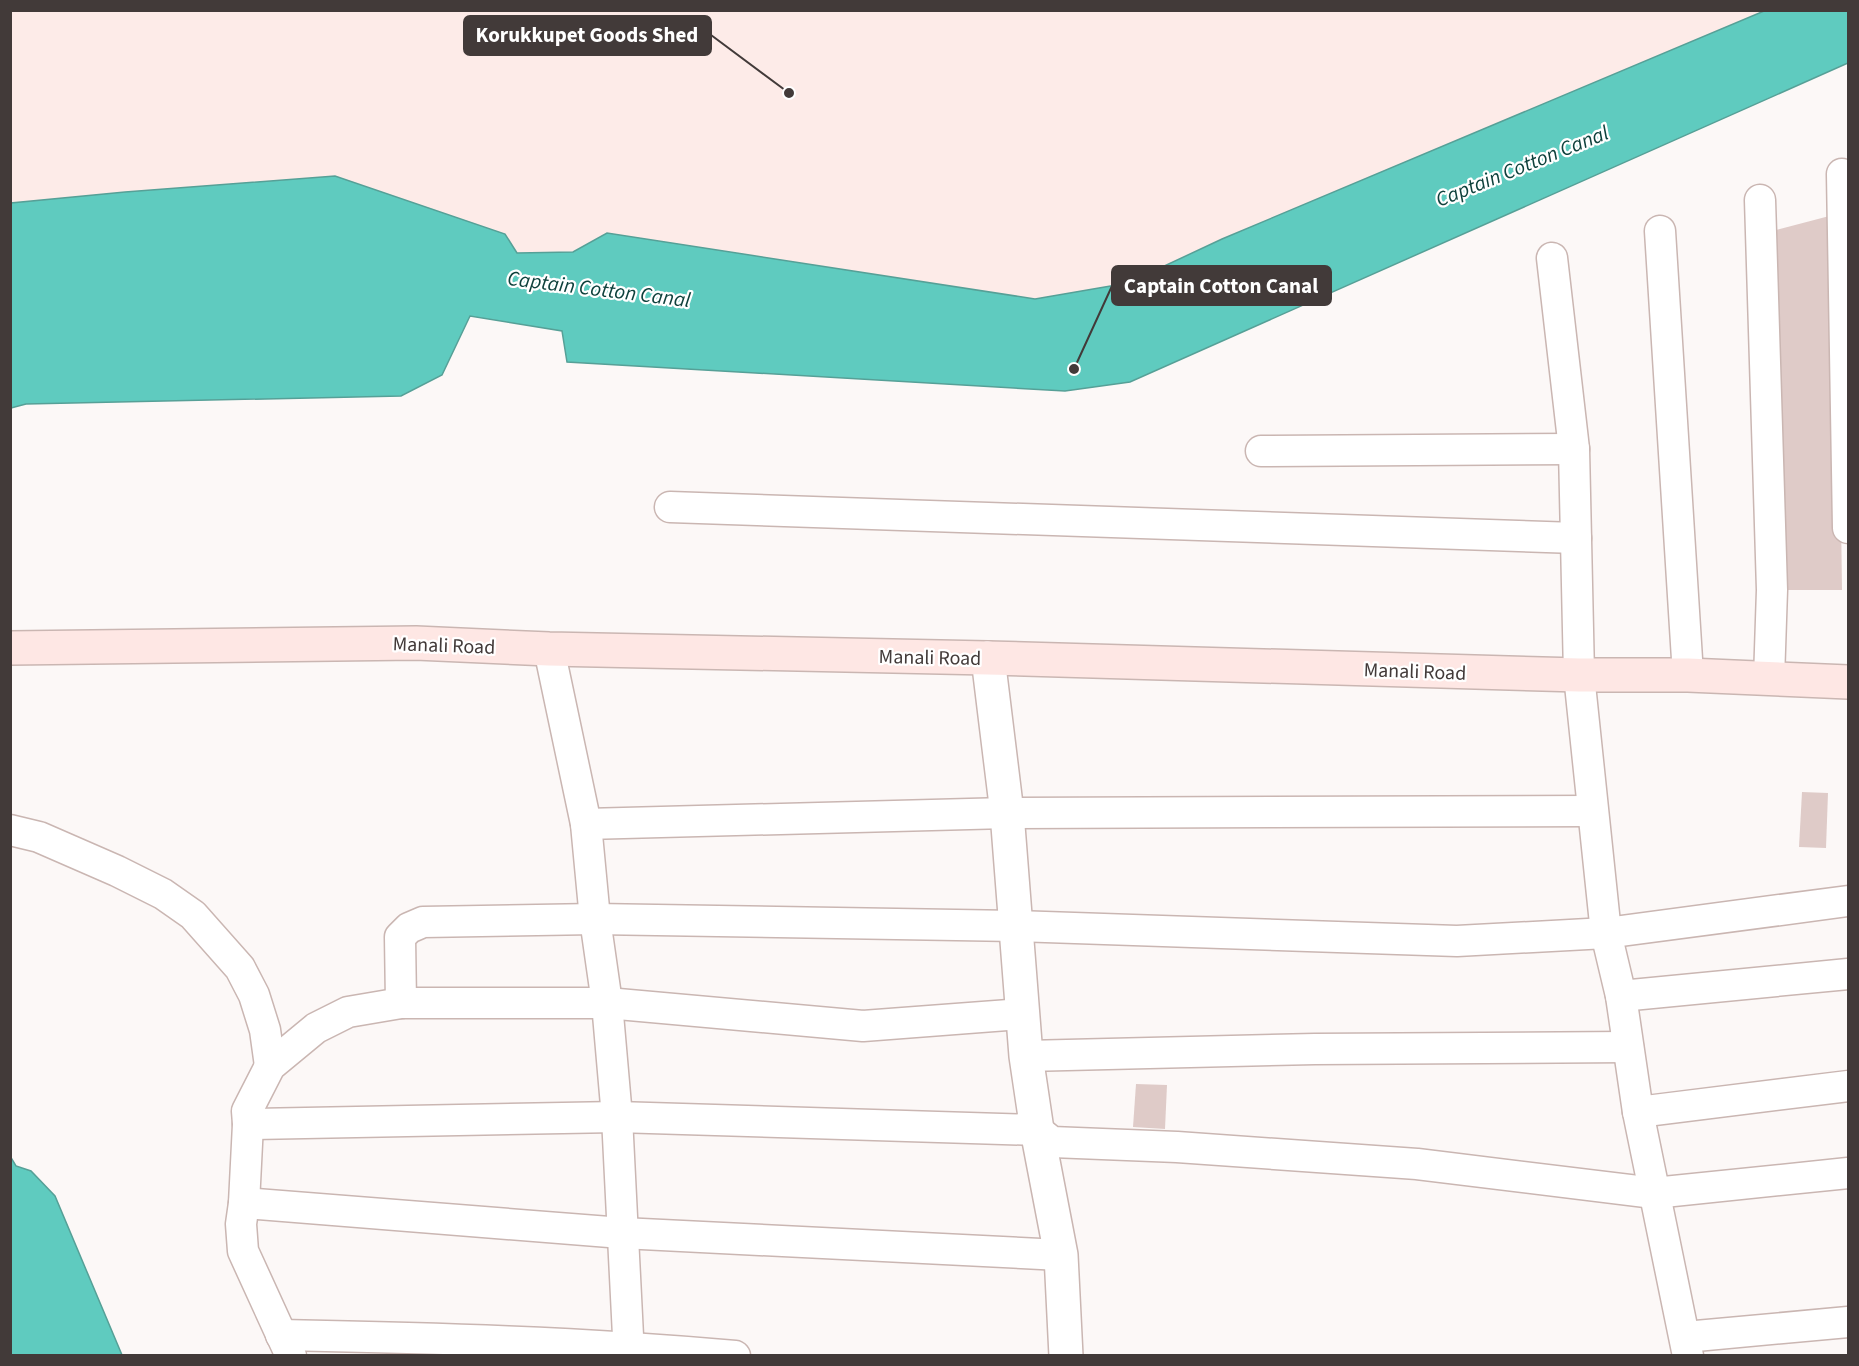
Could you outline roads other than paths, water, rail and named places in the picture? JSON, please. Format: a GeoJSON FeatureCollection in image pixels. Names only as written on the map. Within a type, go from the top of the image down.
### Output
{"type":"FeatureCollection","features":[{"type":"Feature","properties":{"kind":"main road","name":"Manali Road"},"geometry":{"type":"LineString","coordinates":[[10,648],[416,643],[549,649],[988,658],[1579,675],[1688,675],[1848,682]]}},
{"type":"Feature","properties":{"kind":"street"},"geometry":{"type":"LineString","coordinates":[[1842,174],[1848,528]]}},
{"type":"Feature","properties":{"kind":"street"},"geometry":{"type":"LineString","coordinates":[[1760,200],[1772,590],[1769,679]]}},
{"type":"Feature","properties":{"kind":"street"},"geometry":{"type":"LineString","coordinates":[[1660,231],[1688,675]]}},
{"type":"Feature","properties":{"kind":"street"},"geometry":{"type":"LineString","coordinates":[[1551,258],[1575,450],[1579,675],[1606,933],[1621,996],[1638,1112],[1687,1346],[1848,1322]]}},
{"type":"Feature","properties":{"kind":"street"},"geometry":{"type":"LineString","coordinates":[[1261,451],[1575,450]]}},
{"type":"Feature","properties":{"kind":"street"},"geometry":{"type":"LineString","coordinates":[[670,507],[1576,538]]}},
{"type":"Feature","properties":{"kind":"street"},"geometry":{"type":"LineString","coordinates":[[549,649],[586,825],[595,919],[607,1003],[629,1351]]}},
{"type":"Feature","properties":{"kind":"street"},"geometry":{"type":"LineString","coordinates":[[988,658],[1007,813],[1026,1056],[1037,1130],[1061,1256],[1066,1356]]}},
{"type":"Feature","properties":{"kind":"street"},"geometry":{"type":"LineString","coordinates":[[586,825],[1007,813],[1592,811]]}},
{"type":"Feature","properties":{"kind":"street"},"geometry":{"type":"LineString","coordinates":[[10,830],[39,837],[117,871],[163,894],[194,915],[240,968],[254,995],[265,1030],[270,1066]]}},
{"type":"Feature","properties":{"kind":"street"},"geometry":{"type":"LineString","coordinates":[[401,1003],[400,937],[409,928],[423,922],[595,919],[1016,926],[1457,941],[1606,933],[1848,901]]}},
{"type":"Feature","properties":{"kind":"street"},"geometry":{"type":"LineString","coordinates":[[1621,996],[1848,974]]}},
{"type":"Feature","properties":{"kind":"street"},"geometry":{"type":"LineString","coordinates":[[735,1356],[446,1338],[286,1345],[243,1251],[241,1224],[244,1203],[247,1111],[270,1066],[316,1028],[348,1012],[401,1003],[607,1003],[863,1026],[1022,1014]]}},
{"type":"Feature","properties":{"kind":"street"},"geometry":{"type":"LineString","coordinates":[[1026,1056],[1315,1049],[1628,1047]]}},
{"type":"Feature","properties":{"kind":"street"},"geometry":{"type":"LineString","coordinates":[[1638,1112],[1848,1086]]}},
{"type":"Feature","properties":{"kind":"street"},"geometry":{"type":"LineString","coordinates":[[248,1125],[616,1117],[1037,1130],[1052,1142],[1177,1147],[1417,1164],[1654,1192],[1848,1173]]}},
{"type":"Feature","properties":{"kind":"street"},"geometry":{"type":"LineString","coordinates":[[244,1203],[622,1233],[1061,1256]]}},
{"type":"Feature","properties":{"kind":"water"},"geometry":{"type":"Polygon","coordinates":[[[1764,11],[1848,11],[1848,63],[1130,382],[1065,391],[567,362],[562,331],[470,316],[442,375],[401,396],[26,404],[11,408],[11,203],[335,176],[505,234],[517,253],[573,252],[607,233],[1035,299],[1128,283],[1222,239],[1764,11]]]}},
{"type":"Feature","properties":{"kind":"water"},"geometry":{"type":"Polygon","coordinates":[[[10,1156],[16,1166],[31,1171],[55,1196],[122,1355],[11,1355],[10,1156]]]}},
{"type":"Feature","properties":{"kind":"place","name":"Korukkupet Goods Shed"},"geometry":{"type":"Point","coordinates":[789,93]}},
{"type":"Feature","properties":{"kind":"place","name":"Captain Cotton Canal"},"geometry":{"type":"Point","coordinates":[1074,369]}}]}
